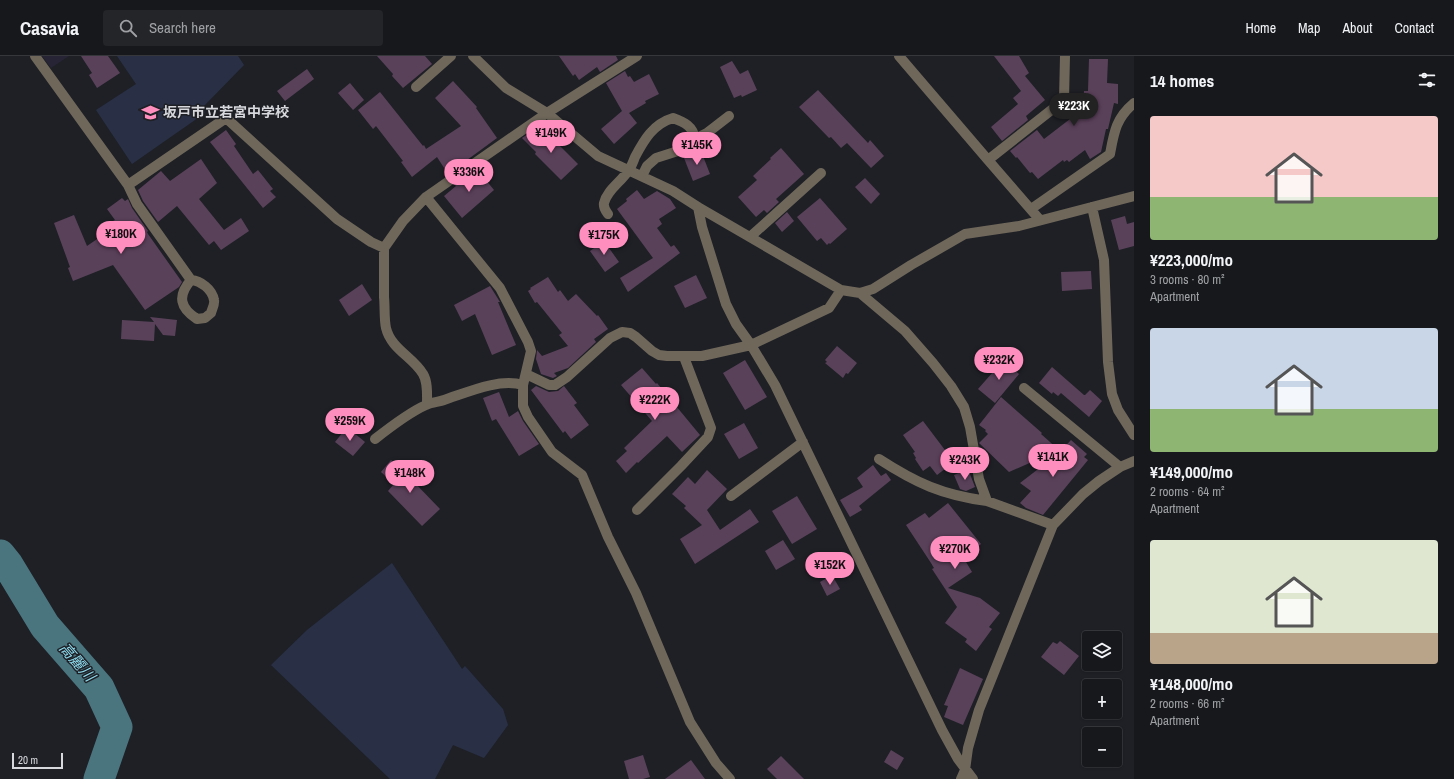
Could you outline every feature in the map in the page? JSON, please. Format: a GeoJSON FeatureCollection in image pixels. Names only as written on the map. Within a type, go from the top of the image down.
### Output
{"type":"FeatureCollection","features":[{"type":"Feature","properties":{"kind":"street"},"geometry":{"type":"LineString","coordinates":[[35,56],[128,185],[137,204],[191,280]]}},
{"type":"Feature","properties":{"kind":"street"},"geometry":{"type":"LineString","coordinates":[[416,87],[451,56]]}},
{"type":"Feature","properties":{"kind":"street"},"geometry":{"type":"LineString","coordinates":[[473,56],[506,88],[547,113],[598,156],[673,191],[841,290],[860,293],[873,289],[964,234],[1019,226],[1134,196]]}},
{"type":"Feature","properties":{"kind":"street"},"geometry":{"type":"LineString","coordinates":[[427,404],[426,382],[423,374],[414,363],[398,349],[390,338],[386,329],[384,248],[403,221],[426,197],[547,113],[637,56]]}},
{"type":"Feature","properties":{"kind":"street"},"geometry":{"type":"LineString","coordinates":[[899,56],[1040,220]]}},
{"type":"Feature","properties":{"kind":"street"},"geometry":{"type":"LineString","coordinates":[[988,160],[1064,100],[1065,56]]}},
{"type":"Feature","properties":{"kind":"street"},"geometry":{"type":"LineString","coordinates":[[1031,209],[1110,154],[1115,128],[1126,110],[1134,103]]}},
{"type":"Feature","properties":{"kind":"street"},"geometry":{"type":"LineString","coordinates":[[642,176],[647,166],[656,158],[681,150],[730,116]]}},
{"type":"Feature","properties":{"kind":"street"},"geometry":{"type":"LineString","coordinates":[[128,185],[226,118],[337,219],[371,242],[384,248]]}},
{"type":"Feature","properties":{"kind":"street"},"geometry":{"type":"LineString","coordinates":[[608,214],[604,207],[604,202],[611,190],[629,171],[642,142],[663,121],[673,118],[688,125],[694,132],[695,139]]}},
{"type":"Feature","properties":{"kind":"street"},"geometry":{"type":"LineString","coordinates":[[750,237],[821,173]]}},
{"type":"Feature","properties":{"kind":"street"},"geometry":{"type":"LineString","coordinates":[[426,197],[500,288],[528,342],[531,351],[523,385],[523,406],[528,417],[552,452],[582,475],[608,537],[636,593],[690,722],[716,763],[730,779]]}},
{"type":"Feature","properties":{"kind":"street"},"geometry":{"type":"LineString","coordinates":[[698,207],[702,227],[726,304],[736,324],[775,385],[963,774],[973,779]]}},
{"type":"Feature","properties":{"kind":"street"},"geometry":{"type":"LineString","coordinates":[[1092,207],[1104,260],[1108,362],[1112,394],[1118,410],[1134,435]]}},
{"type":"Feature","properties":{"kind":"street"},"geometry":{"type":"LineString","coordinates":[[526,374],[549,386],[554,385],[568,377],[610,338],[622,332],[636,337],[659,355],[667,356],[702,356],[750,345],[829,308],[841,290]]}},
{"type":"Feature","properties":{"kind":"street"},"geometry":{"type":"LineString","coordinates":[[860,293],[904,331],[933,363],[951,386],[964,407],[970,428],[979,479],[987,500]]}},
{"type":"Feature","properties":{"kind":"street"},"geometry":{"type":"LineString","coordinates":[[637,510],[708,437],[711,428],[684,357]]}},
{"type":"Feature","properties":{"kind":"street"},"geometry":{"type":"LineString","coordinates":[[374,439],[392,425],[427,404],[466,392],[504,383],[523,385]]}},
{"type":"Feature","properties":{"kind":"street"},"geometry":{"type":"LineString","coordinates":[[1024,388],[1120,467]]}},
{"type":"Feature","properties":{"kind":"street"},"geometry":{"type":"LineString","coordinates":[[731,496],[803,442]]}},
{"type":"Feature","properties":{"kind":"street"},"geometry":{"type":"LineString","coordinates":[[879,459],[904,476],[932,488],[962,497],[987,500],[1053,525]]}},
{"type":"Feature","properties":{"kind":"street"},"geometry":{"type":"LineString","coordinates":[[963,774],[968,748],[979,710],[1053,525],[1083,494],[1120,467],[1134,462]]}},
{"type":"Feature","properties":{"kind":"shaded area"},"geometry":{"type":"Polygon","coordinates":[[[42,56],[69,56],[51,68],[42,56]]]}},
{"type":"Feature","properties":{"kind":"shaded area","name":"坂戸市立若宮中学校"},"geometry":{"type":"Polygon","coordinates":[[[117,56],[238,56],[244,65],[204,106],[205,113],[132,164],[96,110],[136,84],[117,56]]]}},
{"type":"Feature","properties":{"kind":"shaded area"},"geometry":{"type":"Polygon","coordinates":[[[392,563],[462,669],[465,666],[503,709],[508,725],[484,758],[453,745],[435,779],[390,779],[271,665],[307,630],[392,563]]]}},
{"type":"Feature","properties":{"kind":"building"},"geometry":{"type":"Polygon","coordinates":[[[81,56],[108,56],[120,73],[97,88],[89,75],[92,73],[81,56]]]}},
{"type":"Feature","properties":{"kind":"building"},"geometry":{"type":"Polygon","coordinates":[[[377,56],[425,56],[432,64],[403,88],[377,56]]]}},
{"type":"Feature","properties":{"kind":"building"},"geometry":{"type":"Polygon","coordinates":[[[559,56],[616,56],[618,60],[600,72],[597,67],[579,80],[575,74],[573,76],[559,56]]]}},
{"type":"Feature","properties":{"kind":"building"},"geometry":{"type":"Polygon","coordinates":[[[994,56],[1019,56],[1029,73],[1025,76],[1045,100],[1026,116],[1028,120],[1002,141],[991,127],[1018,104],[1013,98],[1021,91],[994,56]]]}},
{"type":"Feature","properties":{"kind":"building"},"geometry":{"type":"Polygon","coordinates":[[[1089,59],[1108,59],[1107,83],[1118,84],[1118,104],[1114,103],[1101,152],[1090,159],[1085,150],[1069,162],[1067,160],[1064,162],[1063,160],[1038,179],[1032,172],[1030,173],[1010,151],[1037,130],[1044,139],[1083,109],[1084,91],[1088,91],[1089,59]]]}},
{"type":"Feature","properties":{"kind":"building"},"geometry":{"type":"Polygon","coordinates":[[[732,61],[740,74],[748,70],[757,90],[742,97],[741,95],[734,98],[720,67],[732,61]]]}},
{"type":"Feature","properties":{"kind":"building"},"geometry":{"type":"Polygon","coordinates":[[[307,69],[314,79],[285,101],[277,91],[307,69]]]}},
{"type":"Feature","properties":{"kind":"building"},"geometry":{"type":"Polygon","coordinates":[[[625,71],[628,77],[630,76],[634,82],[649,74],[659,94],[645,101],[646,103],[629,113],[637,123],[614,144],[601,129],[622,111],[606,83],[625,71]]]}},
{"type":"Feature","properties":{"kind":"building"},"geometry":{"type":"Polygon","coordinates":[[[453,81],[477,107],[476,108],[497,138],[448,174],[437,157],[412,177],[401,162],[403,161],[376,126],[373,129],[358,110],[380,92],[426,149],[461,126],[435,98],[453,81]]]}},
{"type":"Feature","properties":{"kind":"building"},"geometry":{"type":"Polygon","coordinates":[[[350,83],[364,100],[353,110],[338,93],[350,83]]]}},
{"type":"Feature","properties":{"kind":"building"},"geometry":{"type":"Polygon","coordinates":[[[818,90],[868,143],[870,140],[884,156],[871,168],[847,143],[841,148],[831,137],[829,138],[799,107],[818,90]]]}},
{"type":"Feature","properties":{"kind":"building"},"geometry":{"type":"Polygon","coordinates":[[[537,128],[549,140],[551,137],[578,164],[561,180],[535,154],[536,152],[522,138],[537,128]]]}},
{"type":"Feature","properties":{"kind":"building"},"geometry":{"type":"Polygon","coordinates":[[[226,130],[236,144],[234,146],[253,174],[258,170],[273,189],[270,191],[276,197],[263,208],[210,142],[226,130]]]}},
{"type":"Feature","properties":{"kind":"building"},"geometry":{"type":"Polygon","coordinates":[[[781,148],[804,174],[776,199],[779,202],[767,213],[764,210],[756,217],[738,197],[757,180],[753,176],[781,148]]]}},
{"type":"Feature","properties":{"kind":"building"},"geometry":{"type":"Polygon","coordinates":[[[701,151],[710,174],[693,181],[684,158],[701,151]]]}},
{"type":"Feature","properties":{"kind":"building"},"geometry":{"type":"Polygon","coordinates":[[[201,159],[217,183],[199,199],[224,230],[241,218],[249,231],[221,250],[214,241],[209,245],[177,206],[158,222],[143,201],[138,190],[161,171],[170,181],[201,159]]]}},
{"type":"Feature","properties":{"kind":"building"},"geometry":{"type":"Polygon","coordinates":[[[477,169],[494,190],[462,218],[444,196],[456,186],[455,185],[477,169]]]}},
{"type":"Feature","properties":{"kind":"building"},"geometry":{"type":"Polygon","coordinates":[[[865,178],[880,194],[871,204],[855,187],[865,178]]]}},
{"type":"Feature","properties":{"kind":"building"},"geometry":{"type":"Polygon","coordinates":[[[637,190],[644,199],[657,191],[670,199],[676,208],[659,219],[662,224],[657,228],[671,247],[674,245],[680,253],[628,292],[620,278],[653,258],[617,209],[637,190]]]}},
{"type":"Feature","properties":{"kind":"building"},"geometry":{"type":"Polygon","coordinates":[[[122,198],[125,201],[128,199],[132,208],[148,231],[148,234],[182,282],[179,287],[145,310],[113,265],[73,281],[68,268],[70,267],[54,223],[74,215],[87,246],[116,226],[113,221],[115,220],[107,209],[122,198]]]}},
{"type":"Feature","properties":{"kind":"building"},"geometry":{"type":"Polygon","coordinates":[[[820,198],[847,229],[827,245],[821,238],[817,241],[797,217],[820,198]]]}},
{"type":"Feature","properties":{"kind":"building"},"geometry":{"type":"Polygon","coordinates":[[[787,212],[794,221],[782,232],[775,223],[787,212]]]}},
{"type":"Feature","properties":{"kind":"building"},"geometry":{"type":"Polygon","coordinates":[[[1125,216],[1127,224],[1134,222],[1134,246],[1119,250],[1111,220],[1125,216]]]}},
{"type":"Feature","properties":{"kind":"building"},"geometry":{"type":"Polygon","coordinates":[[[604,241],[619,262],[605,272],[590,251],[604,241]]]}},
{"type":"Feature","properties":{"kind":"building"},"geometry":{"type":"Polygon","coordinates":[[[1091,271],[1092,289],[1062,291],[1061,272],[1091,271]]]}},
{"type":"Feature","properties":{"kind":"building"},"geometry":{"type":"Polygon","coordinates":[[[696,275],[707,298],[685,308],[674,286],[696,275]]]}},
{"type":"Feature","properties":{"kind":"building"},"geometry":{"type":"Polygon","coordinates":[[[548,277],[558,292],[560,290],[568,301],[576,294],[597,316],[598,315],[608,329],[594,339],[596,342],[568,368],[554,373],[557,376],[553,378],[541,374],[536,359],[537,350],[542,356],[568,346],[559,335],[562,333],[537,302],[535,303],[528,291],[531,289],[530,288],[548,277]]]}},
{"type":"Feature","properties":{"kind":"building"},"geometry":{"type":"Polygon","coordinates":[[[362,284],[372,300],[349,316],[339,300],[362,284]]]}},
{"type":"Feature","properties":{"kind":"building"},"geometry":{"type":"Polygon","coordinates":[[[490,286],[500,302],[498,302],[516,345],[492,355],[475,314],[462,321],[454,305],[490,286]]]}},
{"type":"Feature","properties":{"kind":"building"},"geometry":{"type":"Polygon","coordinates":[[[150,317],[177,320],[175,336],[163,335],[155,324],[154,341],[121,339],[122,320],[154,322],[150,317]]]}},
{"type":"Feature","properties":{"kind":"building"},"geometry":{"type":"Polygon","coordinates":[[[837,346],[857,363],[848,374],[846,373],[843,378],[825,363],[827,362],[825,360],[837,346]]]}},
{"type":"Feature","properties":{"kind":"building"},"geometry":{"type":"Polygon","coordinates":[[[1001,359],[1019,374],[995,403],[978,389],[993,372],[992,371],[1001,359]]]}},
{"type":"Feature","properties":{"kind":"building"},"geometry":{"type":"Polygon","coordinates":[[[745,360],[767,397],[745,410],[723,373],[745,360]]]}},
{"type":"Feature","properties":{"kind":"building"},"geometry":{"type":"Polygon","coordinates":[[[1052,367],[1084,395],[1090,390],[1102,401],[1089,417],[1061,393],[1058,396],[1053,392],[1052,394],[1039,383],[1052,367]]]}},
{"type":"Feature","properties":{"kind":"building"},"geometry":{"type":"Polygon","coordinates":[[[642,368],[656,384],[657,383],[700,435],[682,452],[667,436],[626,473],[616,461],[627,451],[624,448],[652,421],[621,385],[642,368]]]}},
{"type":"Feature","properties":{"kind":"building"},"geometry":{"type":"Polygon","coordinates":[[[536,386],[549,392],[558,391],[564,386],[577,403],[574,405],[589,425],[571,439],[565,431],[563,433],[531,390],[536,386]]]}},
{"type":"Feature","properties":{"kind":"building"},"geometry":{"type":"Polygon","coordinates":[[[499,392],[509,417],[518,411],[539,444],[519,456],[496,419],[492,421],[483,398],[499,392]]]}},
{"type":"Feature","properties":{"kind":"building"},"geometry":{"type":"Polygon","coordinates":[[[1001,397],[1059,450],[1009,472],[979,443],[988,434],[985,431],[986,430],[979,425],[1001,397]]]}},
{"type":"Feature","properties":{"kind":"building"},"geometry":{"type":"Polygon","coordinates":[[[923,421],[954,462],[937,475],[930,466],[923,471],[915,459],[916,458],[913,453],[915,452],[903,435],[923,421]]]}},
{"type":"Feature","properties":{"kind":"building"},"geometry":{"type":"Polygon","coordinates":[[[744,423],[758,448],[739,459],[724,434],[744,423]]]}},
{"type":"Feature","properties":{"kind":"building"},"geometry":{"type":"Polygon","coordinates":[[[347,427],[365,442],[353,456],[335,442],[347,427]]]}},
{"type":"Feature","properties":{"kind":"building"},"geometry":{"type":"Polygon","coordinates":[[[1071,440],[1087,454],[1084,457],[1088,460],[1043,515],[1026,508],[1020,503],[1031,491],[1020,483],[1059,453],[1071,440]]]}},
{"type":"Feature","properties":{"kind":"building"},"geometry":{"type":"Polygon","coordinates":[[[391,460],[413,478],[412,480],[440,509],[422,526],[388,491],[394,484],[381,472],[391,460]]]}},
{"type":"Feature","properties":{"kind":"building"},"geometry":{"type":"Polygon","coordinates":[[[873,465],[881,476],[886,473],[891,480],[859,506],[862,510],[850,517],[840,500],[863,487],[857,478],[873,465]]]}},
{"type":"Feature","properties":{"kind":"building"},"geometry":{"type":"Polygon","coordinates":[[[968,469],[975,487],[966,491],[960,489],[954,475],[968,469]]]}},
{"type":"Feature","properties":{"kind":"building"},"geometry":{"type":"Polygon","coordinates":[[[707,470],[727,489],[707,510],[720,530],[750,509],[759,522],[695,564],[680,539],[702,525],[684,508],[686,506],[672,494],[688,477],[695,484],[707,470]]]}},
{"type":"Feature","properties":{"kind":"building"},"geometry":{"type":"Polygon","coordinates":[[[797,496],[817,529],[792,544],[772,511],[797,496]]]}},
{"type":"Feature","properties":{"kind":"building"},"geometry":{"type":"Polygon","coordinates":[[[948,503],[981,544],[977,547],[980,550],[966,562],[972,572],[948,588],[980,598],[1000,613],[989,627],[992,629],[976,651],[965,642],[967,639],[945,623],[957,607],[906,525],[925,513],[929,518],[948,503]]]}},
{"type":"Feature","properties":{"kind":"building"},"geometry":{"type":"Polygon","coordinates":[[[783,540],[795,559],[776,570],[765,551],[783,540]]]}},
{"type":"Feature","properties":{"kind":"building"},"geometry":{"type":"Polygon","coordinates":[[[832,575],[840,589],[827,596],[820,582],[832,575]]]}},
{"type":"Feature","properties":{"kind":"building"},"geometry":{"type":"Polygon","coordinates":[[[1060,641],[1079,656],[1064,675],[1041,657],[1053,642],[1057,644],[1060,641]]]}},
{"type":"Feature","properties":{"kind":"building"},"geometry":{"type":"Polygon","coordinates":[[[960,668],[983,679],[963,725],[944,717],[948,706],[944,705],[960,668]]]}},
{"type":"Feature","properties":{"kind":"building"},"geometry":{"type":"Polygon","coordinates":[[[891,750],[904,758],[897,770],[884,762],[891,750]]]}},
{"type":"Feature","properties":{"kind":"building"},"geometry":{"type":"Polygon","coordinates":[[[643,755],[650,777],[643,779],[629,779],[624,761],[643,755]]]}},
{"type":"Feature","properties":{"kind":"building"},"geometry":{"type":"Polygon","coordinates":[[[781,756],[804,779],[777,779],[767,769],[781,756]]]}},
{"type":"Feature","properties":{"kind":"building"},"geometry":{"type":"Polygon","coordinates":[[[691,760],[705,779],[665,779],[691,760]]]}},
{"type":"Feature","properties":{"kind":"waterway","name":"高麗川"},"geometry":{"type":"LineString","coordinates":[[0,555],[8,565],[45,626],[99,688],[117,727],[99,779]]}},
{"type":"Feature","properties":{"kind":"place","name":"坂戸市立若宮中学校"},"geometry":{"type":"Point","coordinates":[150,112]}}]}
